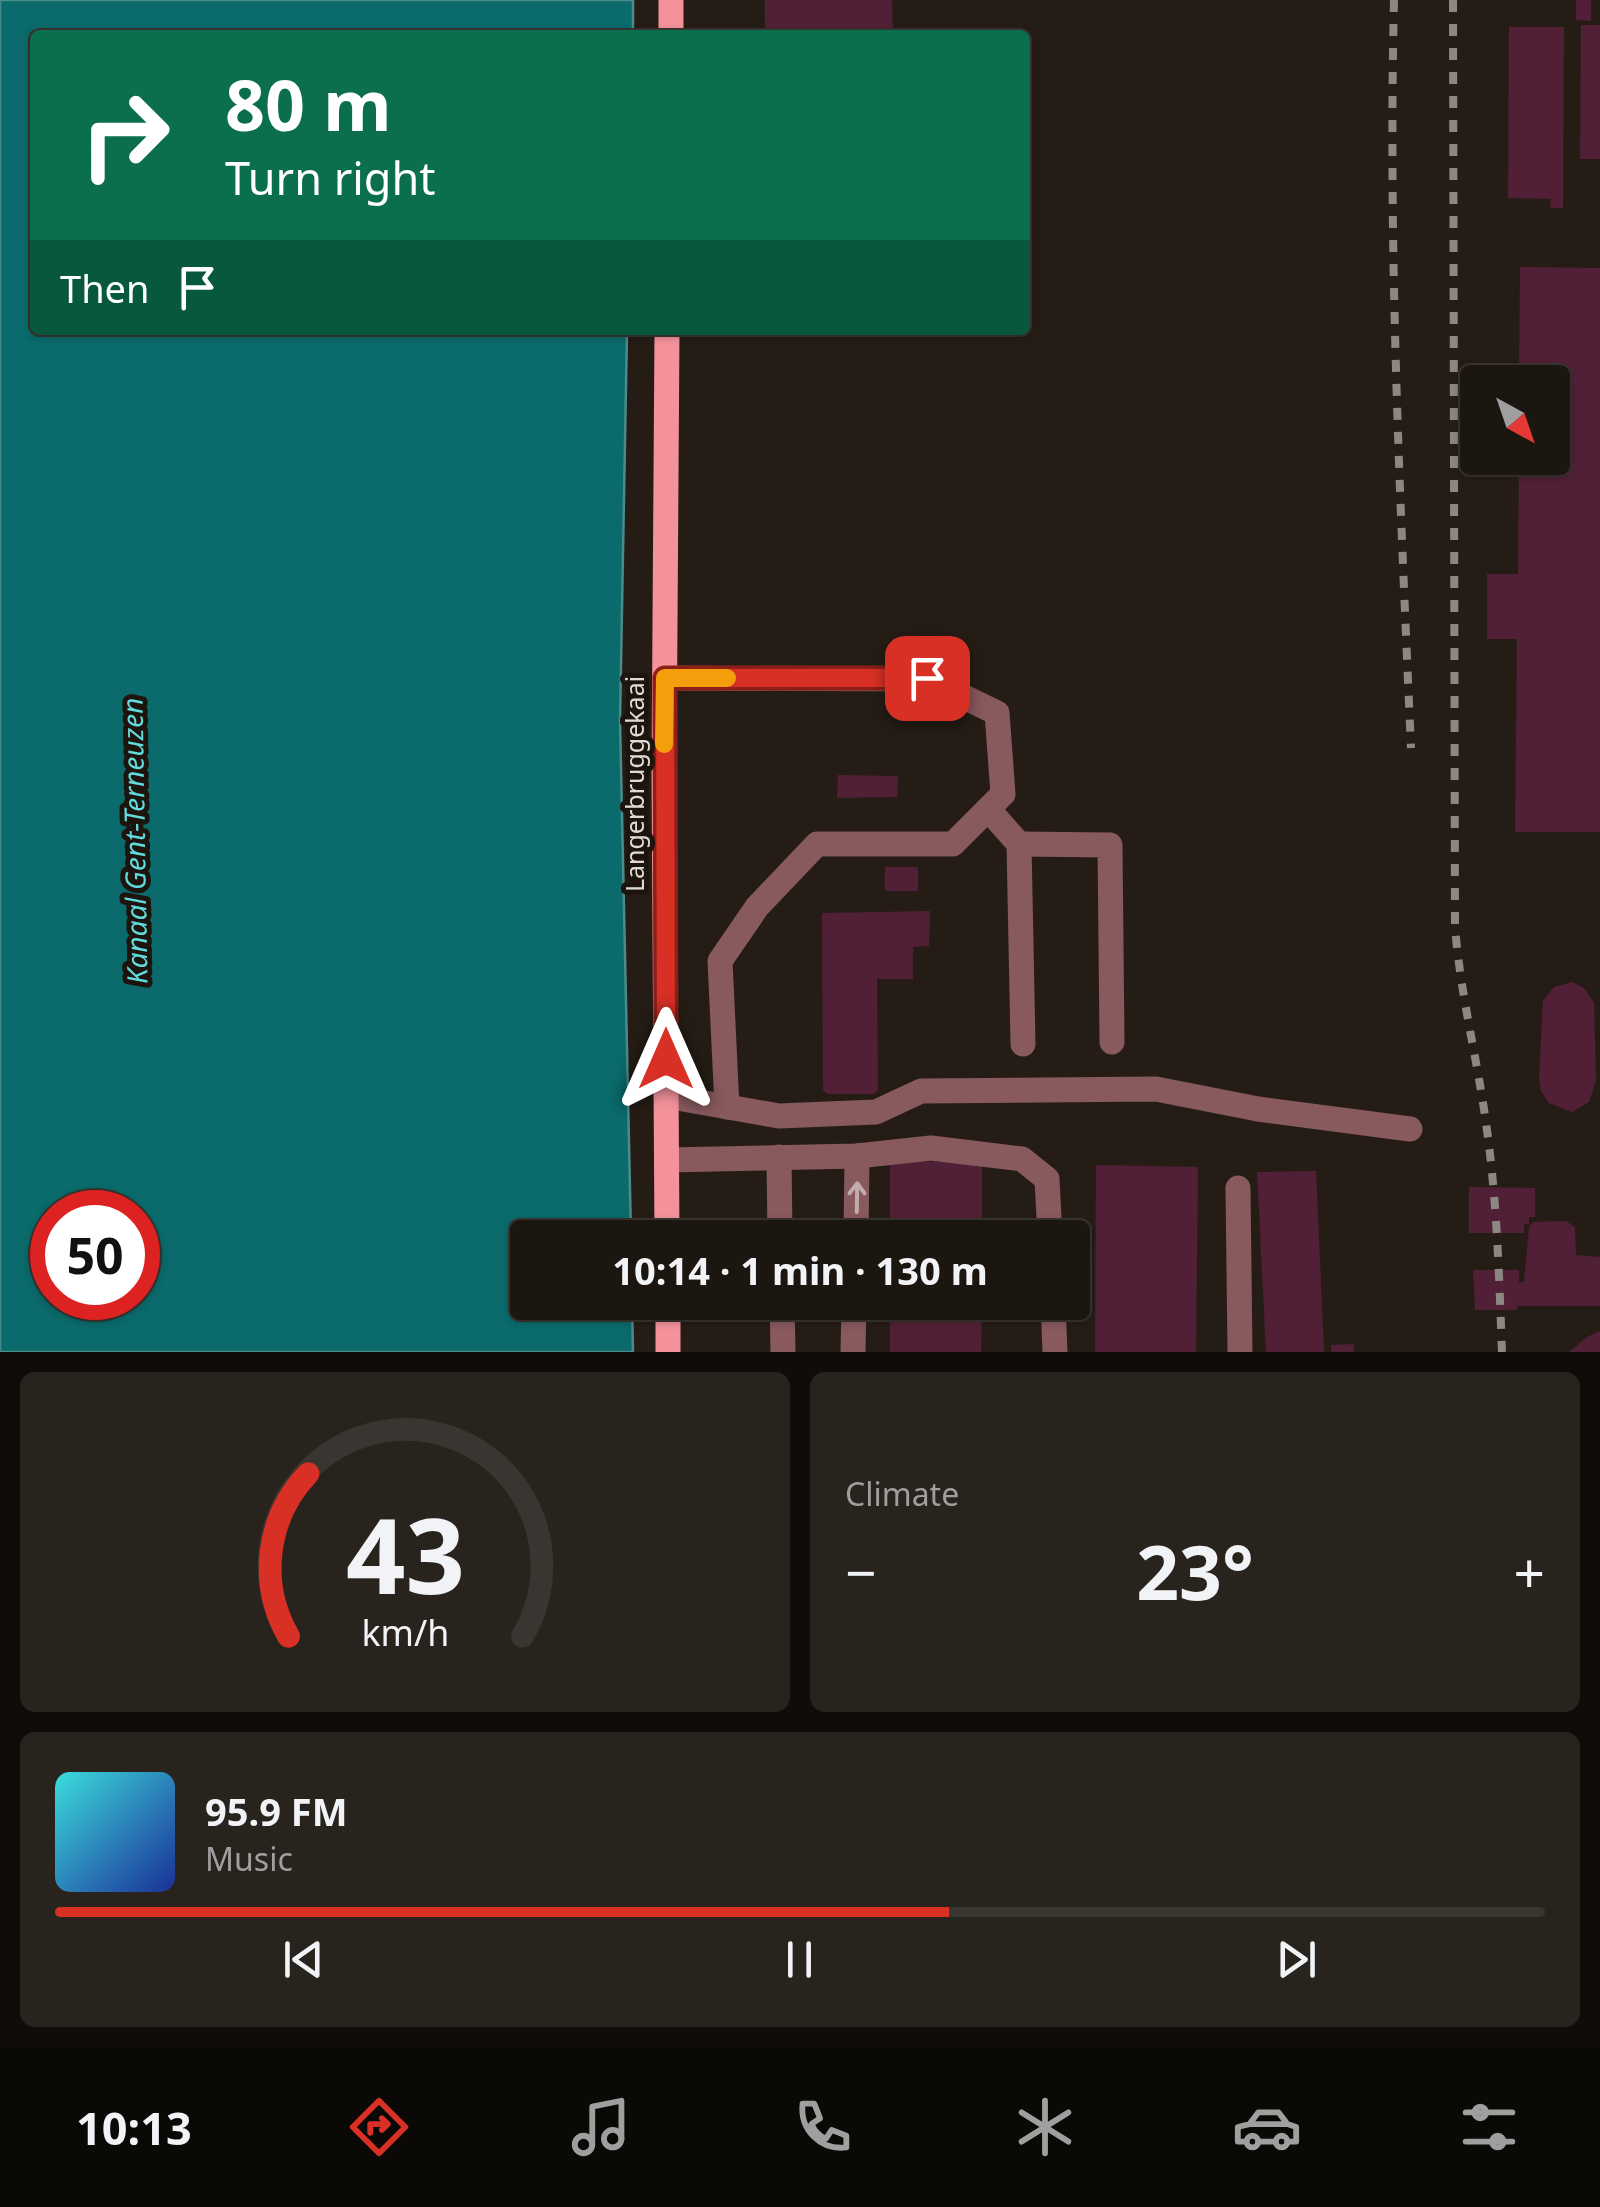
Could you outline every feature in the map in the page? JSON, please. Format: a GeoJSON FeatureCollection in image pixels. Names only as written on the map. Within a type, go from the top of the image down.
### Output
{"type":"FeatureCollection","features":[{"type":"Feature","properties":{"kind":"main road"},"geometry":{"type":"LineString","coordinates":[[670,30],[671,0]]}},
{"type":"Feature","properties":{"kind":"main road","name":"Langerbruggekaai"},"geometry":{"type":"LineString","coordinates":[[667,335],[667,1220]]}},
{"type":"Feature","properties":{"kind":"main road"},"geometry":{"type":"LineString","coordinates":[[668,1320],[668,1352]]}},
{"type":"Feature","properties":{"kind":"lane"},"geometry":{"type":"LineString","coordinates":[[665,678],[927,678],[997,713],[1003,794],[953,844],[817,844],[756,907],[720,961],[727,1107]]}},
{"type":"Feature","properties":{"kind":"lane"},"geometry":{"type":"LineString","coordinates":[[988,809],[1019,844],[1023,1044]]}},
{"type":"Feature","properties":{"kind":"lane"},"geometry":{"type":"LineString","coordinates":[[1019,844],[1110,845],[1112,1042]]}},
{"type":"Feature","properties":{"kind":"lane"},"geometry":{"type":"LineString","coordinates":[[666,1096],[778,1116],[876,1112],[921,1091],[1156,1089],[1410,1129]]}},
{"type":"Feature","properties":{"kind":"lane"},"geometry":{"type":"LineString","coordinates":[[667,1160],[858,1156],[931,1148],[1022,1158],[1047,1180],[1049,1220]]}},
{"type":"Feature","properties":{"kind":"lane"},"geometry":{"type":"LineString","coordinates":[[856,1220],[858,1156]]}},
{"type":"Feature","properties":{"kind":"lane"},"geometry":{"type":"LineString","coordinates":[[778,1158],[780,1220]]}},
{"type":"Feature","properties":{"kind":"lane"},"geometry":{"type":"LineString","coordinates":[[1238,1188],[1240,1352]]}},
{"type":"Feature","properties":{"kind":"lane"},"geometry":{"type":"LineString","coordinates":[[782,1320],[783,1352]]}},
{"type":"Feature","properties":{"kind":"lane"},"geometry":{"type":"LineString","coordinates":[[853,1352],[854,1320]]}},
{"type":"Feature","properties":{"kind":"lane"},"geometry":{"type":"LineString","coordinates":[[1054,1320],[1055,1352]]}},
{"type":"Feature","properties":{"kind":"water","name":"Kanaal Gent-Terneuzen"},"geometry":{"type":"Polygon","coordinates":[[[0,0],[633,0],[633,30],[30,30],[30,335],[627,335],[620,721],[631,1220],[510,1220],[510,1320],[632,1320],[633,1352],[0,1352],[0,0]]]}},
{"type":"Feature","properties":{"kind":"building"},"geometry":{"type":"Polygon","coordinates":[[[765,0],[892,0],[893,30],[765,30],[765,0]]]}},
{"type":"Feature","properties":{"kind":"building"},"geometry":{"type":"Polygon","coordinates":[[[1576,0],[1591,0],[1591,21],[1576,20],[1576,0]]]}},
{"type":"Feature","properties":{"kind":"building"},"geometry":{"type":"Polygon","coordinates":[[[1581,25],[1600,25],[1600,159],[1580,159],[1581,25]]]}},
{"type":"Feature","properties":{"kind":"building"},"geometry":{"type":"Polygon","coordinates":[[[1509,27],[1564,27],[1563,208],[1550,208],[1551,199],[1508,198],[1509,27]]]}},
{"type":"Feature","properties":{"kind":"building"},"geometry":{"type":"Polygon","coordinates":[[[1520,267],[1600,268],[1600,832],[1515,832],[1517,639],[1487,639],[1487,574],[1518,574],[1519,475],[1570,475],[1570,365],[1519,365],[1520,267]]]}},
{"type":"Feature","properties":{"kind":"building"},"geometry":{"type":"Polygon","coordinates":[[[838,775],[898,776],[897,797],[837,798],[838,775]]]}},
{"type":"Feature","properties":{"kind":"building"},"geometry":{"type":"Polygon","coordinates":[[[885,867],[918,867],[918,891],[885,891],[885,867]]]}},
{"type":"Feature","properties":{"kind":"building"},"geometry":{"type":"Polygon","coordinates":[[[930,911],[929,946],[913,947],[913,979],[877,979],[878,1090],[874,1094],[827,1094],[823,1090],[822,913],[930,911]]]}},
{"type":"Feature","properties":{"kind":"building"},"geometry":{"type":"Polygon","coordinates":[[[1572,982],[1584,988],[1594,1003],[1596,1081],[1589,1102],[1572,1112],[1549,1103],[1541,1091],[1539,1076],[1543,1001],[1554,987],[1572,982]]]}},
{"type":"Feature","properties":{"kind":"building"},"geometry":{"type":"Polygon","coordinates":[[[890,1161],[982,1162],[982,1220],[890,1220],[890,1161]]]}},
{"type":"Feature","properties":{"kind":"building"},"geometry":{"type":"Polygon","coordinates":[[[1096,1165],[1198,1167],[1196,1352],[1095,1352],[1096,1165]]]}},
{"type":"Feature","properties":{"kind":"building"},"geometry":{"type":"Polygon","coordinates":[[[1316,1171],[1324,1352],[1266,1352],[1257,1172],[1316,1171]]]}},
{"type":"Feature","properties":{"kind":"building"},"geometry":{"type":"Polygon","coordinates":[[[1469,1187],[1535,1188],[1535,1217],[1529,1217],[1529,1224],[1524,1224],[1524,1233],[1469,1233],[1469,1187]]]}},
{"type":"Feature","properties":{"kind":"building"},"geometry":{"type":"Polygon","coordinates":[[[1566,1221],[1575,1227],[1576,1255],[1600,1257],[1600,1306],[1475,1310],[1473,1270],[1519,1270],[1519,1282],[1524,1282],[1529,1227],[1533,1222],[1566,1221]]]}},
{"type":"Feature","properties":{"kind":"building"},"geometry":{"type":"Polygon","coordinates":[[[890,1320],[982,1320],[981,1352],[890,1352],[890,1320]]]}},
{"type":"Feature","properties":{"kind":"building"},"geometry":{"type":"Polygon","coordinates":[[[1600,1331],[1600,1352],[1569,1352],[1587,1337],[1600,1331]]]}},
{"type":"Feature","properties":{"kind":"building"},"geometry":{"type":"Polygon","coordinates":[[[1354,1344],[1354,1352],[1331,1352],[1331,1345],[1354,1344]]]}},
{"type":"Feature","properties":{"kind":"railway"},"geometry":{"type":"LineString","coordinates":[[1394,0],[1394,281],[1411,748]]}},
{"type":"Feature","properties":{"kind":"railway"},"geometry":{"type":"LineString","coordinates":[[1453,0],[1455,926],[1490,1152],[1502,1352]]}},
{"type":"Feature","properties":{"kind":"slow traffic"},"geometry":{"type":"LineString","coordinates":[[664,744],[665,678],[727,678]]}},
{"type":"Feature","properties":{"kind":"route"},"geometry":{"type":"LineString","coordinates":[[666,1059],[665,678],[927,678]]}}]}
